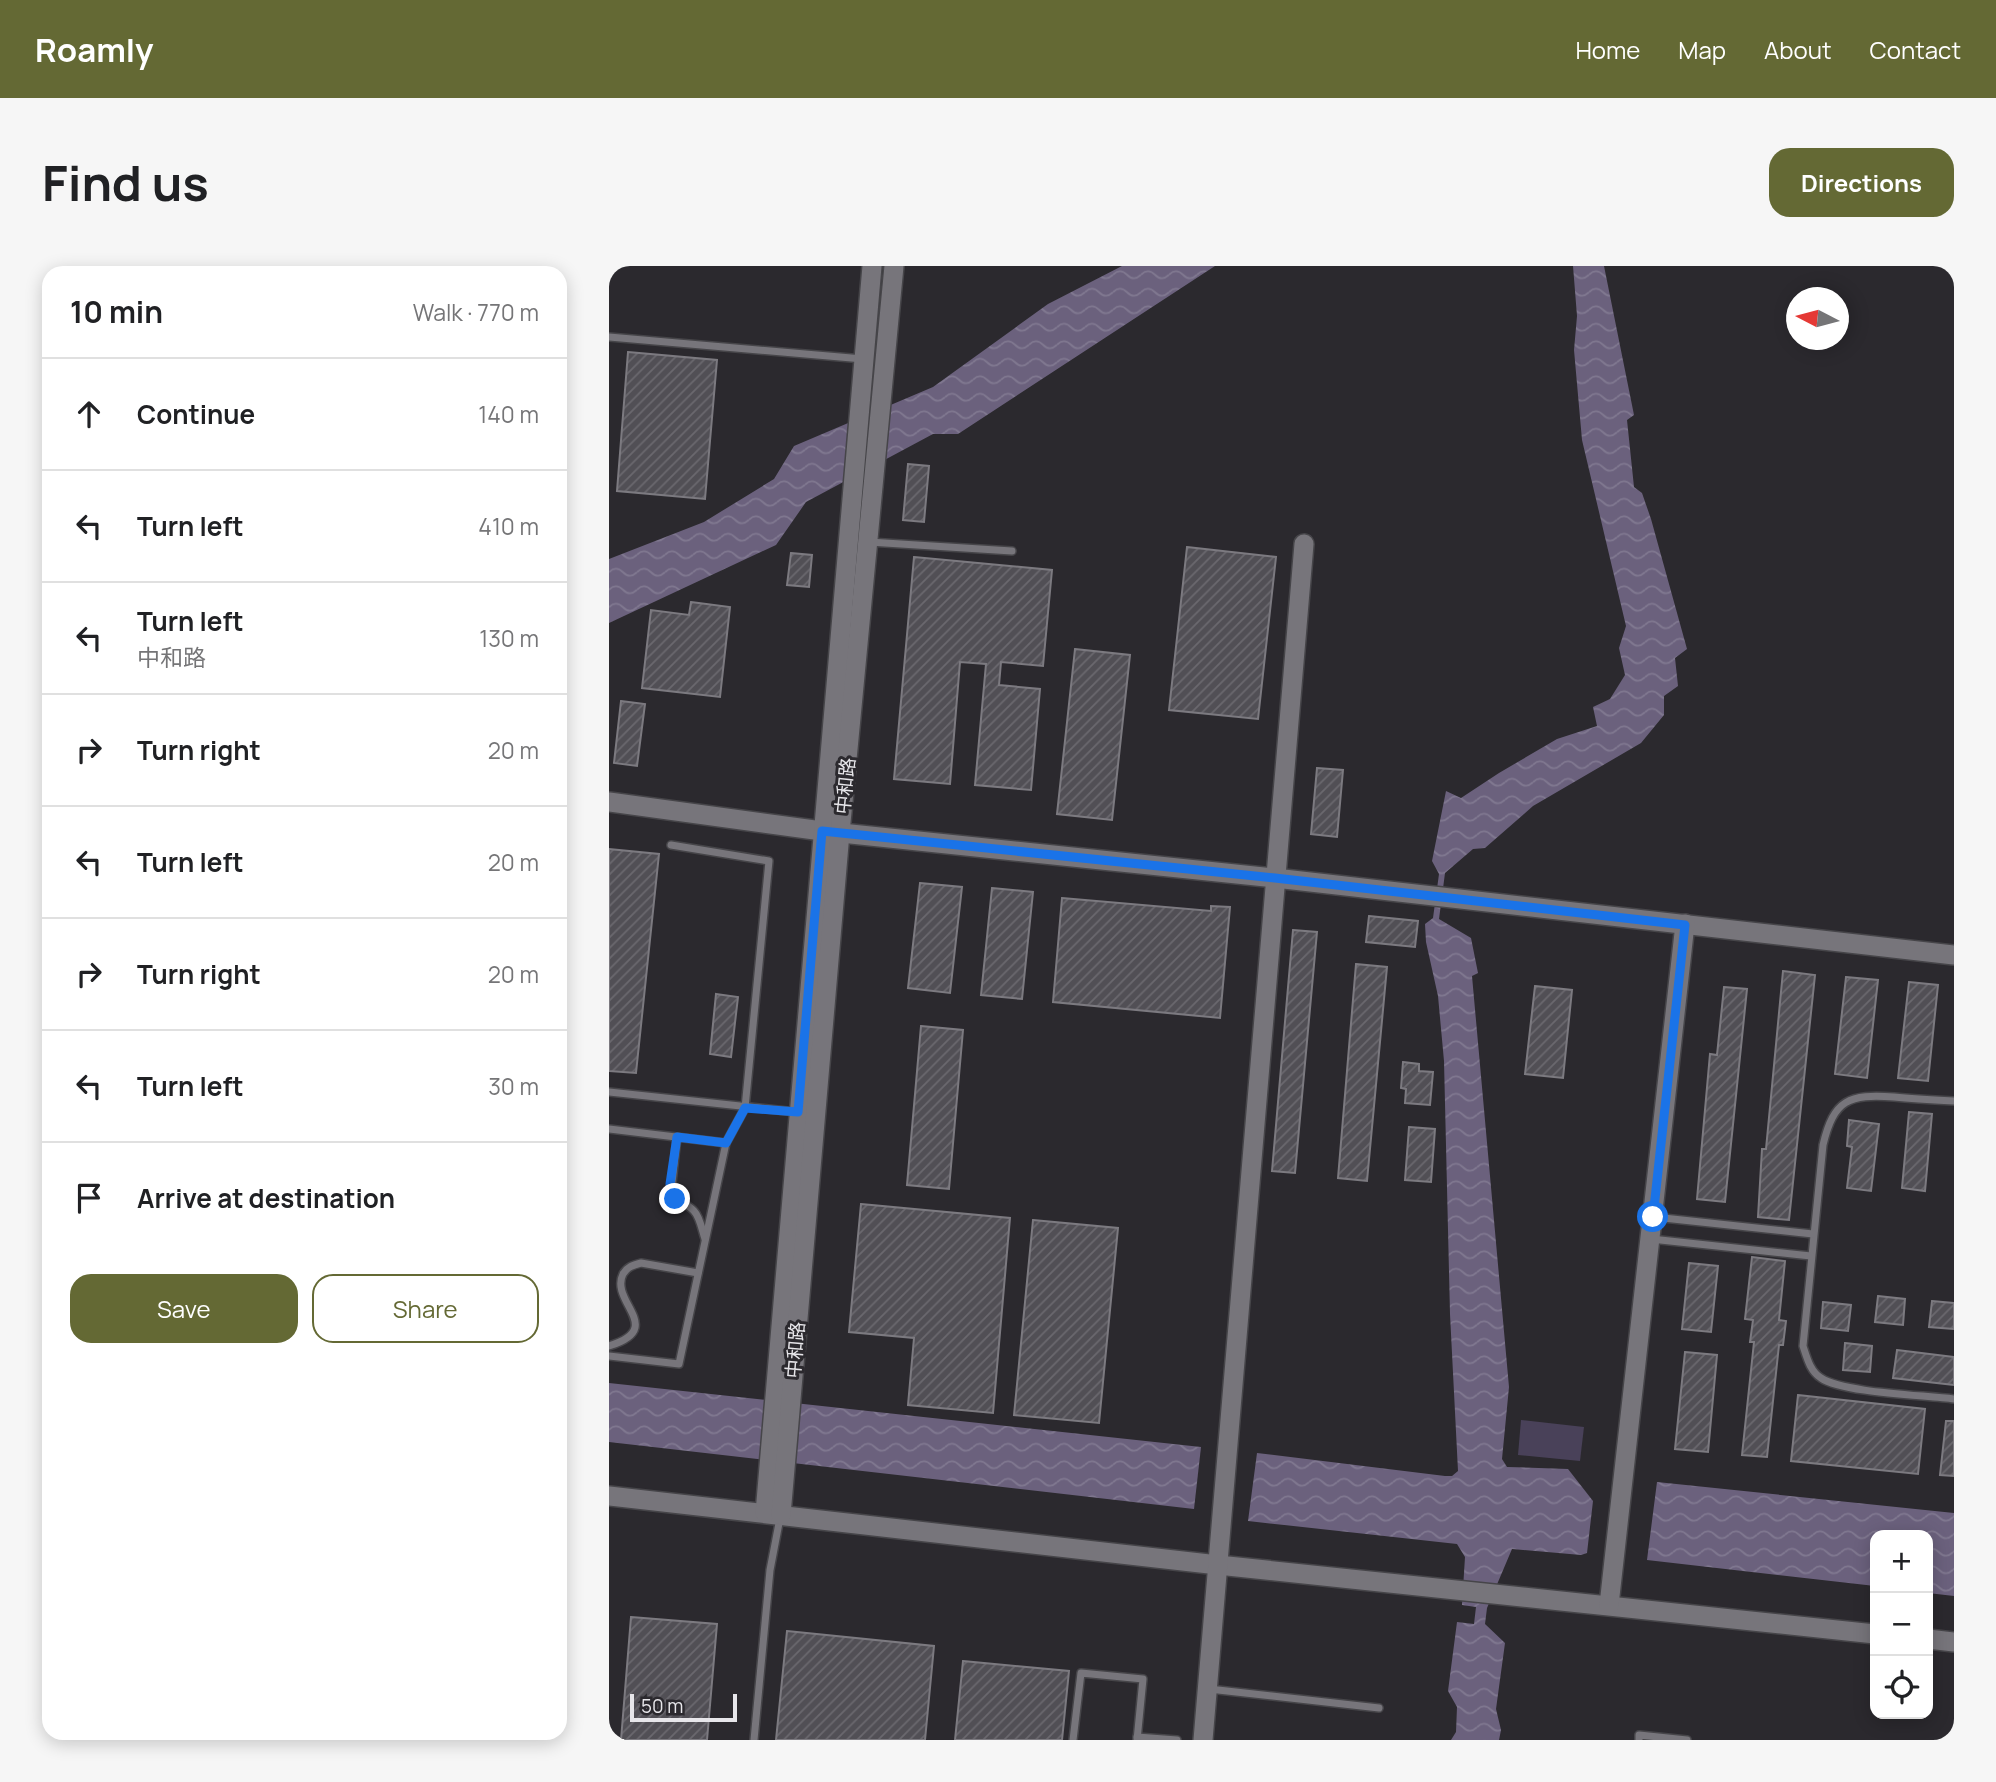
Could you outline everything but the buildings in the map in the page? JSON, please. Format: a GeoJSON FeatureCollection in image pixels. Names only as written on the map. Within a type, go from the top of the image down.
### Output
{"type":"FeatureCollection","features":[{"type":"Feature","properties":{"kind":"main road","name":"中和路"},"geometry":{"type":"LineString","coordinates":[[773,1514],[831,832],[872,266]]}},
{"type":"Feature","properties":{"kind":"main road","name":"中和路"},"geometry":{"type":"LineString","coordinates":[[773,1514],[798,1112],[869,542],[894,266]]}},
{"type":"Feature","properties":{"kind":"main road"},"geometry":{"type":"LineString","coordinates":[[1203,1740],[1304,544]]}},
{"type":"Feature","properties":{"kind":"main road"},"geometry":{"type":"LineString","coordinates":[[609,802],[831,832],[1275,878],[1954,955]]}},
{"type":"Feature","properties":{"kind":"main road"},"geometry":{"type":"LineString","coordinates":[[1609,1605],[1685,925]]}},
{"type":"Feature","properties":{"kind":"main road"},"geometry":{"type":"LineString","coordinates":[[609,1496],[1219,1565],[1870,1633]]}},
{"type":"Feature","properties":{"kind":"main road"},"geometry":{"type":"LineString","coordinates":[[1933,1640],[1954,1642]]}},
{"type":"Feature","properties":{"kind":"lane"},"geometry":{"type":"LineString","coordinates":[[609,337],[864,359]]}},
{"type":"Feature","properties":{"kind":"lane"},"geometry":{"type":"LineString","coordinates":[[869,542],[1012,551]]}},
{"type":"Feature","properties":{"kind":"lane"},"geometry":{"type":"LineString","coordinates":[[609,1356],[679,1364],[726,1143],[745,1108],[769,861],[671,845]]}},
{"type":"Feature","properties":{"kind":"lane"},"geometry":{"type":"LineString","coordinates":[[609,1092],[798,1112]]}},
{"type":"Feature","properties":{"kind":"lane"},"geometry":{"type":"LineString","coordinates":[[1954,1101],[1868,1095],[1851,1098],[1828,1122],[1823,1144],[1803,1346],[1808,1363],[1819,1377],[1837,1386],[1954,1399]]}},
{"type":"Feature","properties":{"kind":"lane"},"geometry":{"type":"LineString","coordinates":[[609,1129],[726,1143]]}},
{"type":"Feature","properties":{"kind":"lane"},"geometry":{"type":"LineString","coordinates":[[677,1137],[671,1192],[675,1199],[692,1208],[697,1214],[705,1239]]}},
{"type":"Feature","properties":{"kind":"lane"},"geometry":{"type":"LineString","coordinates":[[1653,1217],[1814,1234]]}},
{"type":"Feature","properties":{"kind":"lane"},"geometry":{"type":"LineString","coordinates":[[1650,1239],[1811,1256]]}},
{"type":"Feature","properties":{"kind":"lane"},"geometry":{"type":"LineString","coordinates":[[609,1346],[622,1342],[634,1327],[634,1317],[619,1290],[625,1271],[641,1263],[698,1273]]}},
{"type":"Feature","properties":{"kind":"lane"},"geometry":{"type":"LineString","coordinates":[[754,1740],[773,1514]]}},
{"type":"Feature","properties":{"kind":"lane"},"geometry":{"type":"LineString","coordinates":[[1073,1740],[1081,1673],[1143,1679],[1137,1739],[1177,1740]]}},
{"type":"Feature","properties":{"kind":"lane"},"geometry":{"type":"LineString","coordinates":[[1207,1689],[1378,1708]]}},
{"type":"Feature","properties":{"kind":"lane"},"geometry":{"type":"LineString","coordinates":[[1639,1740],[1639,1735],[1687,1740]]}},
{"type":"Feature","properties":{"kind":"shaded area"},"geometry":{"type":"Polygon","coordinates":[[[1521,1420],[1584,1427],[1580,1461],[1518,1455],[1521,1420]]]}},
{"type":"Feature","properties":{"kind":"water"},"geometry":{"type":"Polygon","coordinates":[[[1122,266],[1215,266],[958,434],[933,434],[806,502],[776,545],[609,623],[609,559],[704,522],[774,479],[794,446],[933,387],[1048,304],[1122,266]]]}},
{"type":"Feature","properties":{"kind":"water"},"geometry":{"type":"Polygon","coordinates":[[[1573,266],[1604,266],[1634,415],[1627,420],[1634,487],[1642,493],[1651,519],[1687,649],[1675,658],[1678,686],[1664,696],[1664,715],[1641,743],[1533,806],[1485,848],[1473,849],[1445,873],[1439,919],[1471,938],[1478,973],[1472,976],[1509,1387],[1502,1459],[1507,1467],[1568,1469],[1593,1501],[1587,1553],[1581,1555],[1512,1549],[1487,1608],[1485,1624],[1505,1643],[1496,1709],[1501,1730],[1499,1740],[1451,1740],[1456,1732],[1457,1707],[1448,1691],[1457,1622],[1474,1624],[1476,1607],[1462,1605],[1465,1557],[1457,1544],[1248,1521],[1257,1453],[1445,1476],[1452,1476],[1458,1471],[1450,1314],[1444,1061],[1438,996],[1426,942],[1425,924],[1433,918],[1439,874],[1432,861],[1446,791],[1461,798],[1557,739],[1597,726],[1593,707],[1610,699],[1625,675],[1619,648],[1626,626],[1582,440],[1574,350],[1577,316],[1573,266]]]}},
{"type":"Feature","properties":{"kind":"water"},"geometry":{"type":"Polygon","coordinates":[[[609,1383],[1201,1447],[1194,1509],[609,1442],[609,1383]]]}},
{"type":"Feature","properties":{"kind":"water"},"geometry":{"type":"Polygon","coordinates":[[[1657,1482],[1954,1513],[1954,1596],[1933,1594],[1933,1530],[1870,1530],[1870,1585],[1647,1560],[1657,1482]]]}},
{"type":"Feature","properties":{"kind":"route"},"geometry":{"type":"LineString","coordinates":[[675,1199],[670,1184],[677,1137],[726,1143],[745,1108],[798,1112],[822,831],[1275,878],[1685,925],[1653,1217]]}}]}
